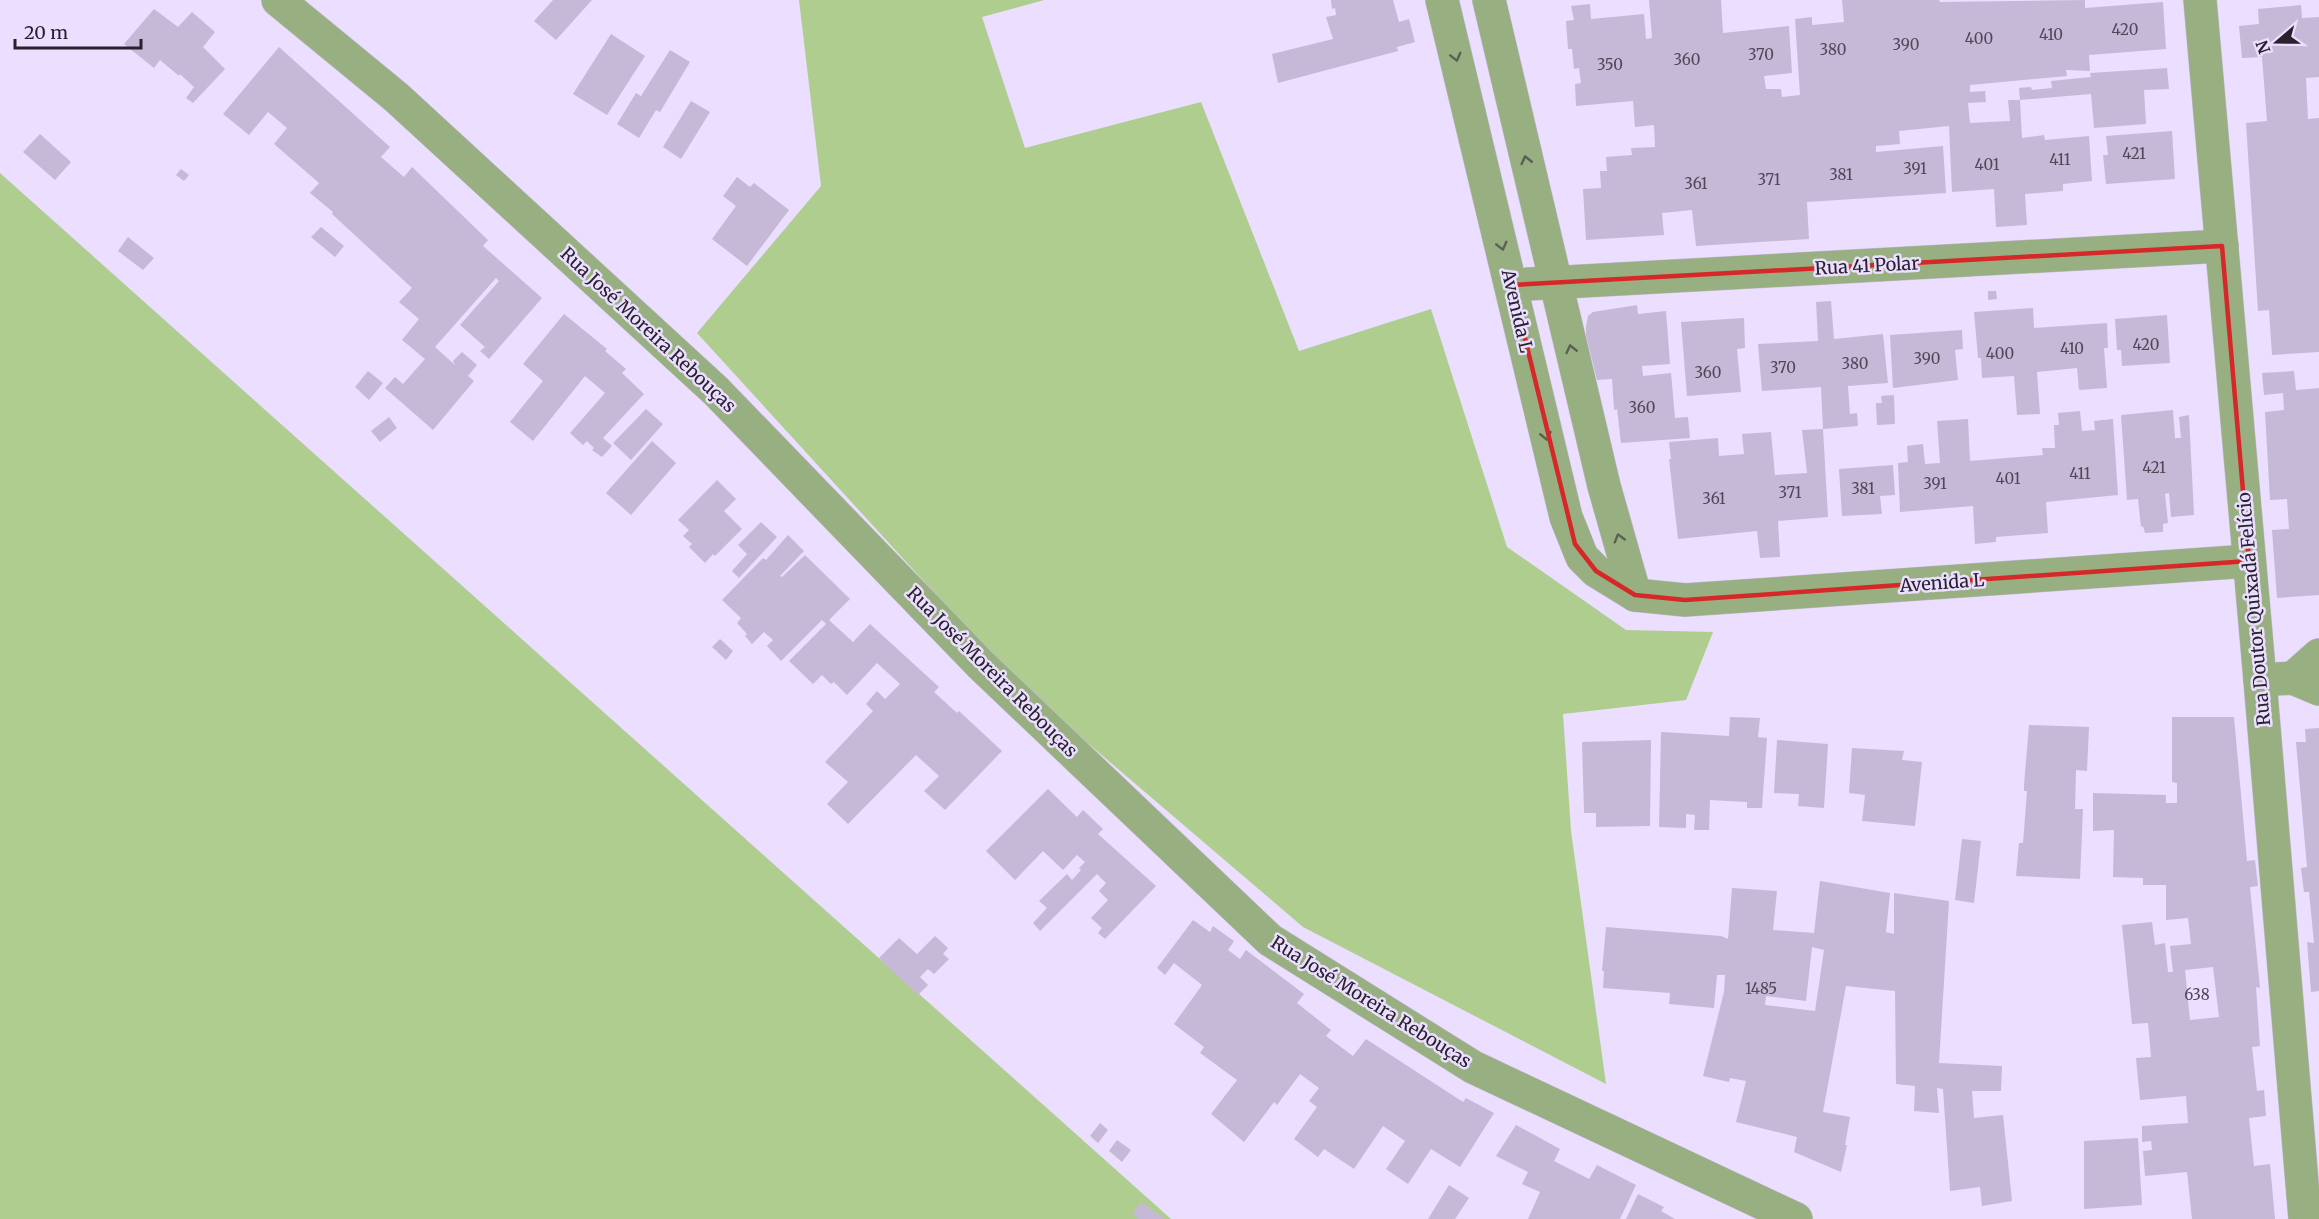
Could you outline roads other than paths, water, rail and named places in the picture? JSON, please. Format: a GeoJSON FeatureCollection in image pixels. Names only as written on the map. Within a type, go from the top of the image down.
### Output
{"type":"FeatureCollection","features":[{"type":"Feature","properties":{"kind":"street","name":"Rua José Moreira Rebouças"},"geometry":{"type":"LineString","coordinates":[[278,0],[396,97],[716,391],[981,665],[1269,940],[1473,1067],[1796,1219]]}},
{"type":"Feature","properties":{"kind":"street","name":"Avenida L"},"geometry":{"type":"LineString","coordinates":[[1442,0],[1512,285],[1555,478],[1575,544],[1582,557],[1596,571],[1635,595],[1685,600],[2249,561]]}},
{"type":"Feature","properties":{"kind":"street"},"geometry":{"type":"LineString","coordinates":[[1489,0],[1604,486],[1635,595]]}},
{"type":"Feature","properties":{"kind":"street","name":"Rua Doutor Quixadá Felício"},"geometry":{"type":"LineString","coordinates":[[2200,0],[2305,1219]]}},
{"type":"Feature","properties":{"kind":"street","name":"Rua 41 Polar"},"geometry":{"type":"LineString","coordinates":[[1512,285],[2222,246]]}},
{"type":"Feature","properties":{"kind":"street"},"geometry":{"type":"LineString","coordinates":[[2260,680],[2306,684],[2319,655]]}}]}
